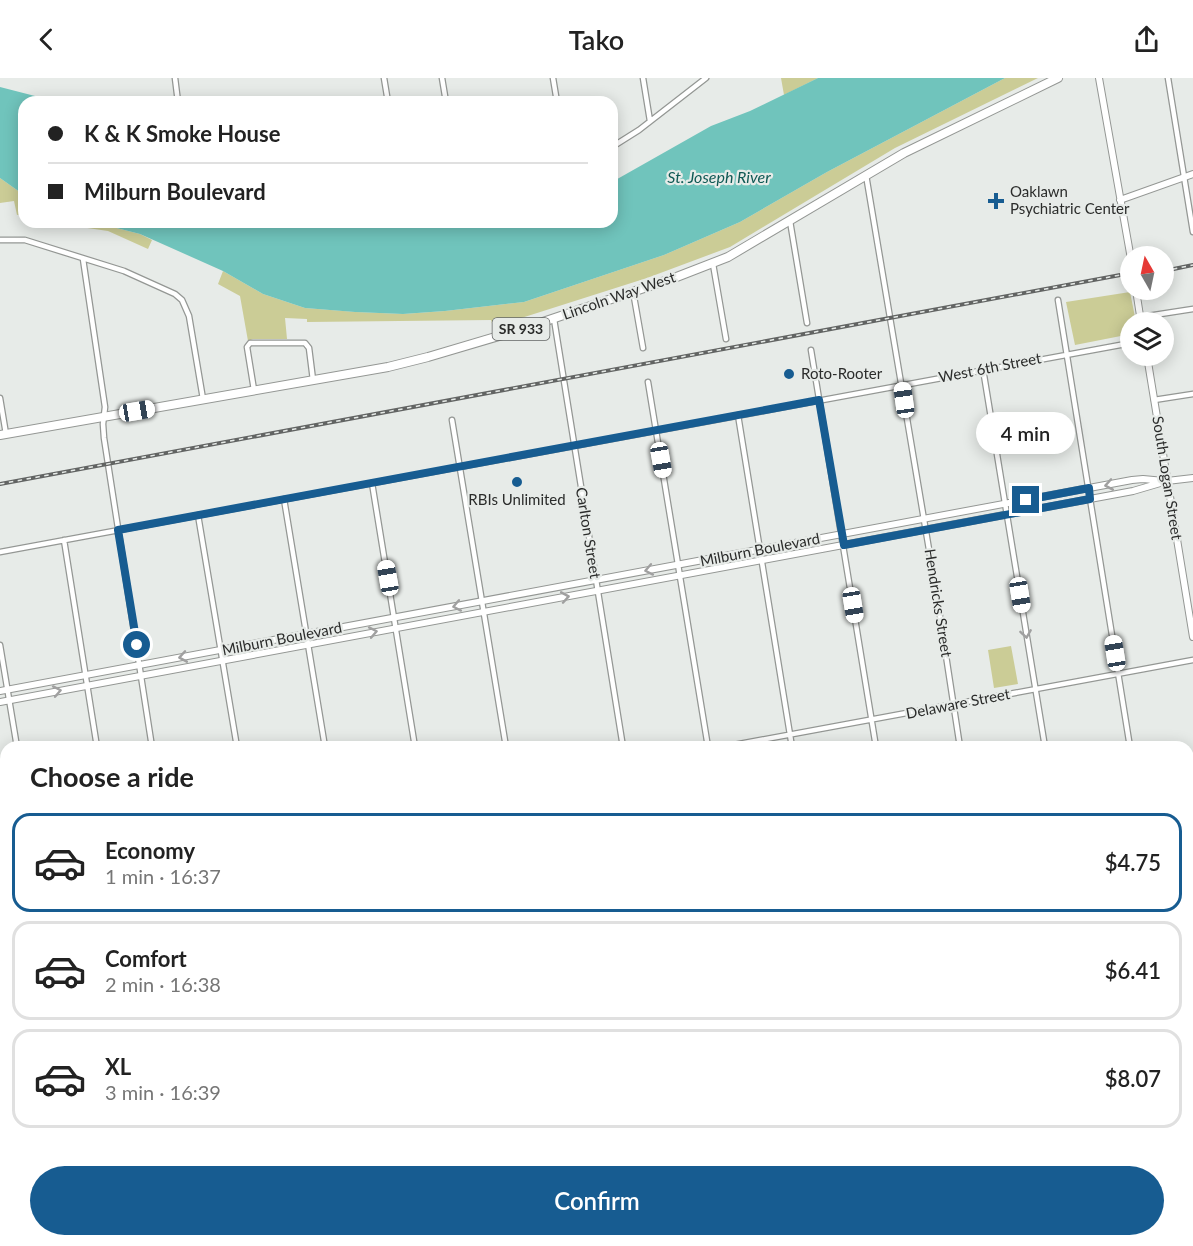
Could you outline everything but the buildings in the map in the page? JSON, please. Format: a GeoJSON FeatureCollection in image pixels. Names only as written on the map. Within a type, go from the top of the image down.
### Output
{"type":"FeatureCollection","features":[{"type":"Feature","properties":{"kind":"main road","name":"Lincoln Way West"},"geometry":{"type":"LineString","coordinates":[[3,434],[388,367],[554,319],[713,264],[742,250],[920,144],[1058,78]]}},
{"type":"Feature","properties":{"kind":"street"},"geometry":{"type":"LineString","coordinates":[[175,78],[177,96]]}},
{"type":"Feature","properties":{"kind":"street"},"geometry":{"type":"LineString","coordinates":[[384,78],[387,96]]}},
{"type":"Feature","properties":{"kind":"street"},"geometry":{"type":"LineString","coordinates":[[442,78],[445,96]]}},
{"type":"Feature","properties":{"kind":"street"},"geometry":{"type":"LineString","coordinates":[[554,78],[556,96]]}},
{"type":"Feature","properties":{"kind":"street"},"geometry":{"type":"LineString","coordinates":[[643,78],[650,121]]}},
{"type":"Feature","properties":{"kind":"street"},"geometry":{"type":"LineString","coordinates":[[618,143],[706,78]]}},
{"type":"Feature","properties":{"kind":"street"},"geometry":{"type":"LineString","coordinates":[[1099,78],[1129,246]]}},
{"type":"Feature","properties":{"kind":"street"},"geometry":{"type":"LineString","coordinates":[[1168,78],[1193,232]]}},
{"type":"Feature","properties":{"kind":"street"},"geometry":{"type":"LineString","coordinates":[[1120,200],[1193,174]]}},
{"type":"Feature","properties":{"kind":"street","name":"Hendricks Street"},"geometry":{"type":"LineString","coordinates":[[866,175],[959,741]]}},
{"type":"Feature","properties":{"kind":"street"},"geometry":{"type":"LineString","coordinates":[[790,221],[807,323]]}},
{"type":"Feature","properties":{"kind":"street"},"geometry":{"type":"LineString","coordinates":[[0,240],[23,239],[137,276],[170,291],[182,300],[189,316],[203,399]]}},
{"type":"Feature","properties":{"kind":"street"},"geometry":{"type":"LineString","coordinates":[[83,259],[105,406],[104,438],[151,741]]}},
{"type":"Feature","properties":{"kind":"street"},"geometry":{"type":"LineString","coordinates":[[713,264],[726,339]]}},
{"type":"Feature","properties":{"kind":"street"},"geometry":{"type":"LineString","coordinates":[[633,291],[643,348]]}},
{"type":"Feature","properties":{"kind":"street"},"geometry":{"type":"LineString","coordinates":[[1058,300],[1129,741]]}},
{"type":"Feature","properties":{"kind":"street"},"geometry":{"type":"LineString","coordinates":[[1174,313],[1193,309]]}},
{"type":"Feature","properties":{"kind":"street","name":"Carlton Street"},"geometry":{"type":"LineString","coordinates":[[554,319],[622,741]]}},
{"type":"Feature","properties":{"kind":"street"},"geometry":{"type":"LineString","coordinates":[[254,390],[247,347],[250,343],[305,343],[309,348],[313,380]]}},
{"type":"Feature","properties":{"kind":"street","name":"West 6th Street"},"geometry":{"type":"LineString","coordinates":[[0,552],[1120,345]]}},
{"type":"Feature","properties":{"kind":"street"},"geometry":{"type":"LineString","coordinates":[[811,350],[875,741]]}},
{"type":"Feature","properties":{"kind":"street","name":"South Logan Street"},"geometry":{"type":"LineString","coordinates":[[1149,366],[1193,637]]}},
{"type":"Feature","properties":{"kind":"street"},"geometry":{"type":"LineString","coordinates":[[983,369],[1044,741]]}},
{"type":"Feature","properties":{"kind":"street"},"geometry":{"type":"LineString","coordinates":[[648,382],[707,741]]}},
{"type":"Feature","properties":{"kind":"street"},"geometry":{"type":"LineString","coordinates":[[1154,400],[1193,394]]}},
{"type":"Feature","properties":{"kind":"street"},"geometry":{"type":"LineString","coordinates":[[0,398],[3,434]]}},
{"type":"Feature","properties":{"kind":"street"},"geometry":{"type":"LineString","coordinates":[[738,415],[791,741]]}},
{"type":"Feature","properties":{"kind":"street"},"geometry":{"type":"LineString","coordinates":[[452,420],[505,741]]}},
{"type":"Feature","properties":{"kind":"street"},"geometry":{"type":"LineString","coordinates":[[1167,481],[1193,478]]}},
{"type":"Feature","properties":{"kind":"street","name":"Milburn Boulevard"},"geometry":{"type":"LineString","coordinates":[[4,691],[1089,488],[1143,479],[1167,481]]}},
{"type":"Feature","properties":{"kind":"street","name":"Milburn Boulevard"},"geometry":{"type":"LineString","coordinates":[[0,702],[1090,499],[1167,481]]}},
{"type":"Feature","properties":{"kind":"street"},"geometry":{"type":"LineString","coordinates":[[372,483],[415,741]]}},
{"type":"Feature","properties":{"kind":"street"},"geometry":{"type":"LineString","coordinates":[[284,499],[324,741]]}},
{"type":"Feature","properties":{"kind":"street"},"geometry":{"type":"LineString","coordinates":[[198,515],[236,741]]}},
{"type":"Feature","properties":{"kind":"street"},"geometry":{"type":"LineString","coordinates":[[64,540],[96,741]]}},
{"type":"Feature","properties":{"kind":"street"},"geometry":{"type":"LineString","coordinates":[[0,645],[4,691],[9,700],[16,741]]}},
{"type":"Feature","properties":{"kind":"street","name":"Delaware Street"},"geometry":{"type":"LineString","coordinates":[[756,741],[1193,660]]}},
{"type":"Feature","properties":{"kind":"green space"},"geometry":{"type":"Polygon","coordinates":[[[781,78],[818,78],[784,95],[781,78]]]}},
{"type":"Feature","properties":{"kind":"green space"},"geometry":{"type":"Polygon","coordinates":[[[1005,78],[1038,78],[895,148],[730,247],[647,278],[493,327],[491,320],[307,322],[307,319],[285,318],[287,339],[248,341],[240,296],[218,284],[223,271],[263,294],[305,308],[356,312],[403,314],[524,302],[664,255],[740,222],[827,172],[1005,78]]]}},
{"type":"Feature","properties":{"kind":"green space"},"geometry":{"type":"Polygon","coordinates":[[[0,178],[18,191],[18,215],[14,201],[0,203],[0,178]]]}},
{"type":"Feature","properties":{"kind":"green space"},"geometry":{"type":"Polygon","coordinates":[[[87,228],[116,228],[140,234],[152,240],[148,249],[108,231],[87,228]]]}},
{"type":"Feature","properties":{"kind":"green space"},"geometry":{"type":"Polygon","coordinates":[[[1120,294],[1120,300],[1132,300],[1134,312],[1120,312],[1120,336],[1075,345],[1066,302],[1120,294]]]}},
{"type":"Feature","properties":{"kind":"green space"},"geometry":{"type":"Polygon","coordinates":[[[1011,646],[1018,684],[994,688],[988,650],[1011,646]]]}},
{"type":"Feature","properties":{"kind":"water","name":"St. Joseph River"},"geometry":{"type":"Polygon","coordinates":[[[818,78],[1005,78],[827,172],[740,222],[664,255],[524,302],[403,314],[305,308],[263,294],[223,271],[140,234],[116,228],[618,228],[618,179],[711,126],[750,111],[818,78]]]}},
{"type":"Feature","properties":{"kind":"water"},"geometry":{"type":"Polygon","coordinates":[[[0,87],[35,96],[18,96],[18,191],[0,178],[0,87]]]}},
{"type":"Feature","properties":{"kind":"railway"},"geometry":{"type":"LineString","coordinates":[[1174,269],[1193,265]]}},
{"type":"Feature","properties":{"kind":"railway"},"geometry":{"type":"LineString","coordinates":[[0,484],[1120,275]]}},
{"type":"Feature","properties":{"kind":"place","name":"Oaklawn Psychiatric Center"},"geometry":{"type":"Point","coordinates":[996,201]}},
{"type":"Feature","properties":{"kind":"place","name":"Roto-Rooter"},"geometry":{"type":"Point","coordinates":[789,374]}},
{"type":"Feature","properties":{"kind":"place","name":"RBIs Unlimited"},"geometry":{"type":"Point","coordinates":[517,482]}},
{"type":"Feature","properties":{"kind":"route"},"geometry":{"type":"LineString","coordinates":[[137,645],[118,530],[819,400],[844,545],[1090,499],[1089,488],[1026,500]]}}]}
